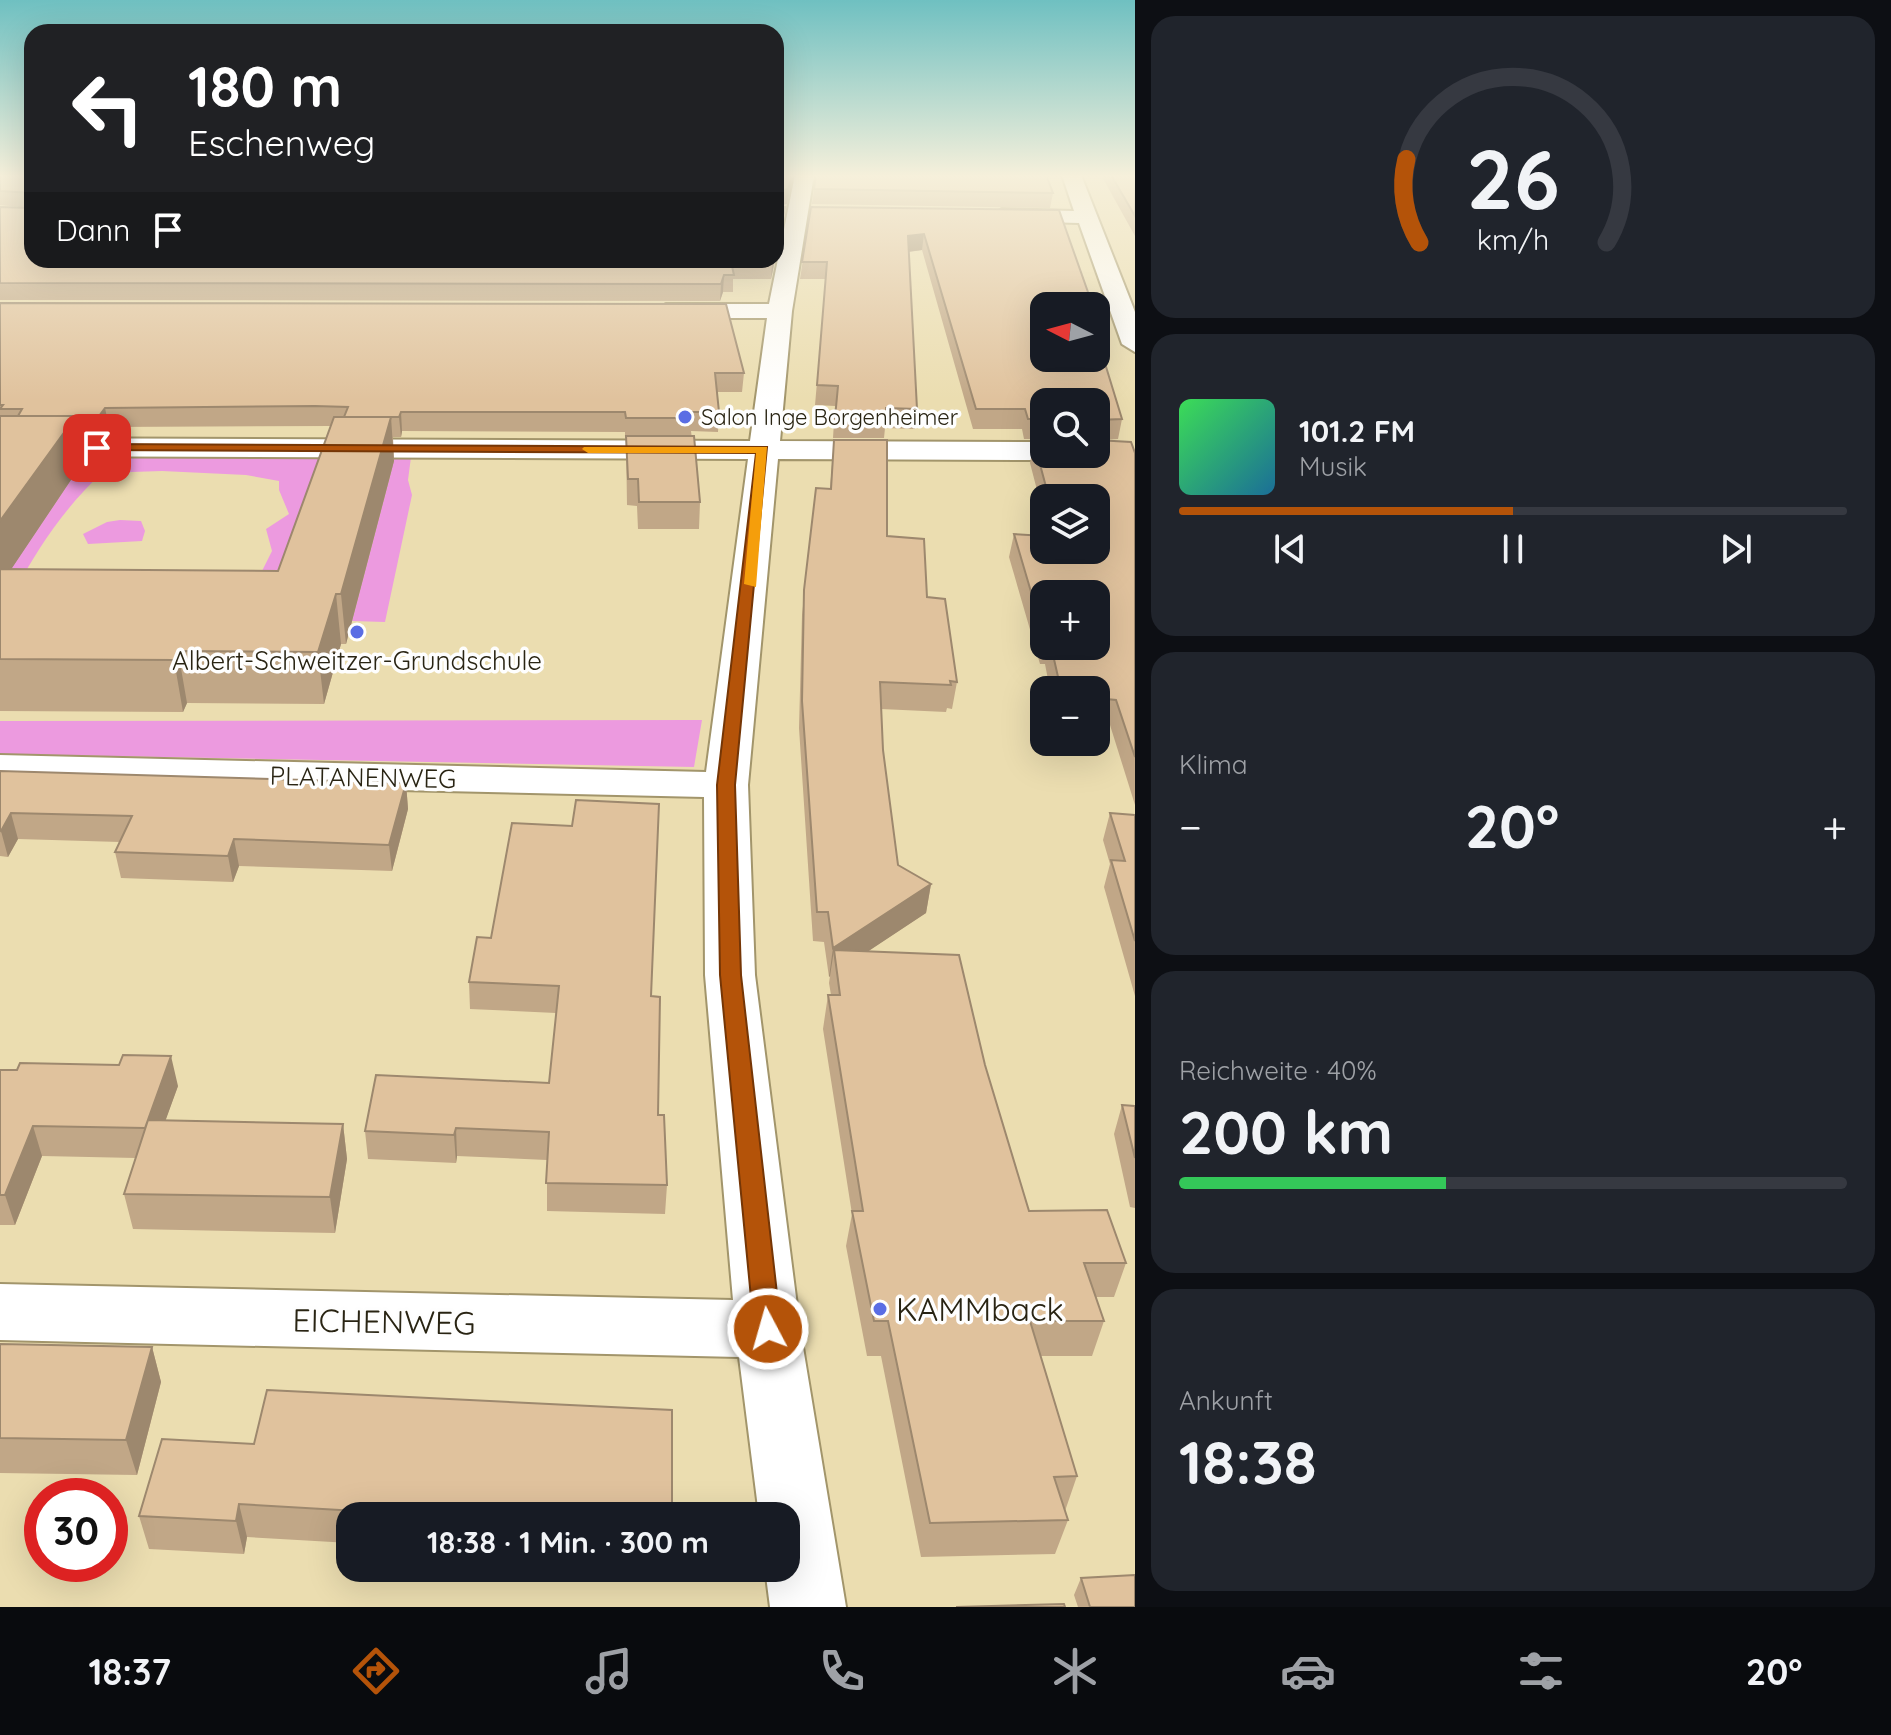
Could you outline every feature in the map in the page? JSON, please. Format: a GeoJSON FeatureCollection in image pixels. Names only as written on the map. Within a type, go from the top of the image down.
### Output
{"type":"FeatureCollection","features":[{"type":"Feature","properties":{"kind":"street"},"geometry":{"type":"LineString","coordinates":[[791,250],[780,311],[763,450],[726,785],[730,975],[768,1329],[808,1607]]}},
{"type":"Feature","properties":{"kind":"street"},"geometry":{"type":"LineString","coordinates":[[1100,250],[1135,344]]}},
{"type":"Feature","properties":{"kind":"street"},"geometry":{"type":"LineString","coordinates":[[1111,279],[1135,280]]}},
{"type":"Feature","properties":{"kind":"street"},"geometry":{"type":"LineString","coordinates":[[637,311],[780,311]]}},
{"type":"Feature","properties":{"kind":"street"},"geometry":{"type":"LineString","coordinates":[[0,447],[1030,451]]}},
{"type":"Feature","properties":{"kind":"street","name":"PLATANENWEG"},"geometry":{"type":"LineString","coordinates":[[0,768],[726,785]]}},
{"type":"Feature","properties":{"kind":"street","name":"EICHENWEG"},"geometry":{"type":"LineString","coordinates":[[0,1312],[768,1329]]}},
{"type":"Feature","properties":{"kind":"shaded area"},"geometry":{"type":"Polygon","coordinates":[[[0,456],[411,457],[408,480],[412,495],[385,622],[352,621],[392,468],[336,468],[284,621],[0,618],[0,585],[80,466],[0,464],[0,456]],[[162,471],[102,473],[64,514],[43,544],[14,592],[17,603],[48,606],[216,604],[251,593],[272,551],[266,529],[289,514],[279,490],[279,481],[246,475],[162,471]]]}},
{"type":"Feature","properties":{"kind":"shaded area"},"geometry":{"type":"Polygon","coordinates":[[[141,521],[145,531],[142,541],[88,544],[83,534],[107,522],[141,521]]]}},
{"type":"Feature","properties":{"kind":"shaded area"},"geometry":{"type":"Polygon","coordinates":[[[702,720],[694,767],[0,754],[0,721],[702,720]]]}},
{"type":"Feature","properties":{"kind":"building"},"geometry":{"type":"Polygon","coordinates":[[[0,250],[24,250],[24,268],[732,268],[734,275],[724,275],[721,284],[0,283],[0,250]]]}},
{"type":"Feature","properties":{"kind":"building"},"geometry":{"type":"Polygon","coordinates":[[[804,250],[909,250],[917,409],[886,408],[886,418],[835,418],[838,386],[817,385],[827,262],[802,262],[804,250]]]}},
{"type":"Feature","properties":{"kind":"building"},"geometry":{"type":"Polygon","coordinates":[[[929,250],[1073,250],[1088,292],[1030,292],[1030,372],[1108,372],[1122,419],[1110,420],[1110,388],[1030,388],[1030,419],[1025,409],[976,409],[929,250]]]}},
{"type":"Feature","properties":{"kind":"building"},"geometry":{"type":"Polygon","coordinates":[[[0,303],[726,304],[744,373],[715,373],[719,412],[691,412],[691,418],[626,418],[625,412],[401,412],[399,417],[344,417],[348,407],[315,406],[105,408],[99,416],[18,416],[22,409],[0,409],[3,405],[0,405],[0,303]]]}},
{"type":"Feature","properties":{"kind":"building"},"geometry":{"type":"Polygon","coordinates":[[[0,416],[76,416],[0,521],[0,416]]]}},
{"type":"Feature","properties":{"kind":"building"},"geometry":{"type":"Polygon","coordinates":[[[334,417],[391,417],[341,594],[336,594],[318,652],[178,651],[174,660],[0,659],[0,569],[278,571],[334,417]]]}},
{"type":"Feature","properties":{"kind":"building"},"geometry":{"type":"Polygon","coordinates":[[[626,436],[694,436],[700,502],[639,502],[638,479],[628,479],[626,436]]]}},
{"type":"Feature","properties":{"kind":"building"},"geometry":{"type":"Polygon","coordinates":[[[834,440],[887,440],[887,536],[924,539],[927,597],[945,599],[957,682],[950,681],[951,685],[880,682],[883,750],[898,865],[931,884],[833,948],[828,912],[817,912],[802,701],[804,590],[816,488],[831,489],[834,440]]]}},
{"type":"Feature","properties":{"kind":"building"},"geometry":{"type":"Polygon","coordinates":[[[1110,441],[1131,442],[1135,453],[1135,757],[1116,700],[1110,699],[1110,676],[1058,676],[1054,660],[1110,660],[1110,580],[1030,580],[1030,588],[1014,534],[1030,535],[1030,564],[1110,564],[1110,484],[1045,484],[1041,468],[1110,468],[1110,441]]]}},
{"type":"Feature","properties":{"kind":"building"},"geometry":{"type":"Polygon","coordinates":[[[0,771],[406,783],[389,845],[234,839],[228,856],[115,852],[132,816],[11,813],[1,831],[0,771]]]}},
{"type":"Feature","properties":{"kind":"building"},"geometry":{"type":"Polygon","coordinates":[[[576,800],[659,804],[651,996],[660,997],[658,1115],[664,1115],[667,1185],[546,1183],[549,1132],[456,1128],[454,1135],[365,1131],[376,1075],[549,1083],[559,986],[469,982],[477,937],[491,938],[512,823],[572,826],[576,800]]]}},
{"type":"Feature","properties":{"kind":"building"},"geometry":{"type":"Polygon","coordinates":[[[1110,813],[1135,815],[1135,941],[1111,860],[1125,861],[1110,813]]]}},
{"type":"Feature","properties":{"kind":"building"},"geometry":{"type":"Polygon","coordinates":[[[834,950],[959,955],[985,1065],[1029,1211],[1107,1210],[1126,1263],[1084,1263],[1104,1321],[1030,1321],[1077,1476],[1054,1477],[1068,1520],[930,1523],[888,1321],[874,1321],[852,1211],[863,1211],[828,995],[840,995],[834,950]]]}},
{"type":"Feature","properties":{"kind":"building"},"geometry":{"type":"Polygon","coordinates":[[[123,1055],[171,1056],[145,1128],[33,1126],[5,1195],[0,1195],[0,1070],[17,1070],[20,1063],[119,1065],[123,1055]]]}},
{"type":"Feature","properties":{"kind":"building"},"geometry":{"type":"Polygon","coordinates":[[[1122,1105],[1135,1106],[1135,1158],[1122,1105]]]}},
{"type":"Feature","properties":{"kind":"building"},"geometry":{"type":"Polygon","coordinates":[[[148,1120],[343,1124],[330,1197],[124,1194],[148,1120]]]}},
{"type":"Feature","properties":{"kind":"building"},"geometry":{"type":"Polygon","coordinates":[[[0,1344],[152,1347],[126,1440],[0,1438],[0,1344]]]}},
{"type":"Feature","properties":{"kind":"building"},"geometry":{"type":"Polygon","coordinates":[[[267,1390],[672,1410],[672,1502],[336,1502],[336,1510],[239,1504],[236,1521],[139,1516],[162,1439],[254,1444],[267,1390]]]}},
{"type":"Feature","properties":{"kind":"building"},"geometry":{"type":"Polygon","coordinates":[[[1135,1575],[1135,1607],[1090,1607],[1081,1578],[1135,1575]]]}},
{"type":"Feature","properties":{"kind":"building"},"geometry":{"type":"Polygon","coordinates":[[[1064,1604],[1065,1607],[956,1607],[1064,1604]]]}},
{"type":"Feature","properties":{"kind":"slow traffic"},"geometry":{"type":"LineString","coordinates":[[588,449],[763,450],[751,584]]}},
{"type":"Feature","properties":{"kind":"place","name":"Salon Inge Borgenheimer"},"geometry":{"type":"Point","coordinates":[685,417]}},
{"type":"Feature","properties":{"kind":"place","name":"Albert-Schweitzer-Grundschule"},"geometry":{"type":"Point","coordinates":[357,632]}},
{"type":"Feature","properties":{"kind":"place","name":"KAMMback"},"geometry":{"type":"Point","coordinates":[880,1309]}},
{"type":"Feature","properties":{"kind":"route"},"geometry":{"type":"LineString","coordinates":[[97,448],[763,450],[750,593],[726,785],[730,975],[768,1329]]}}]}
